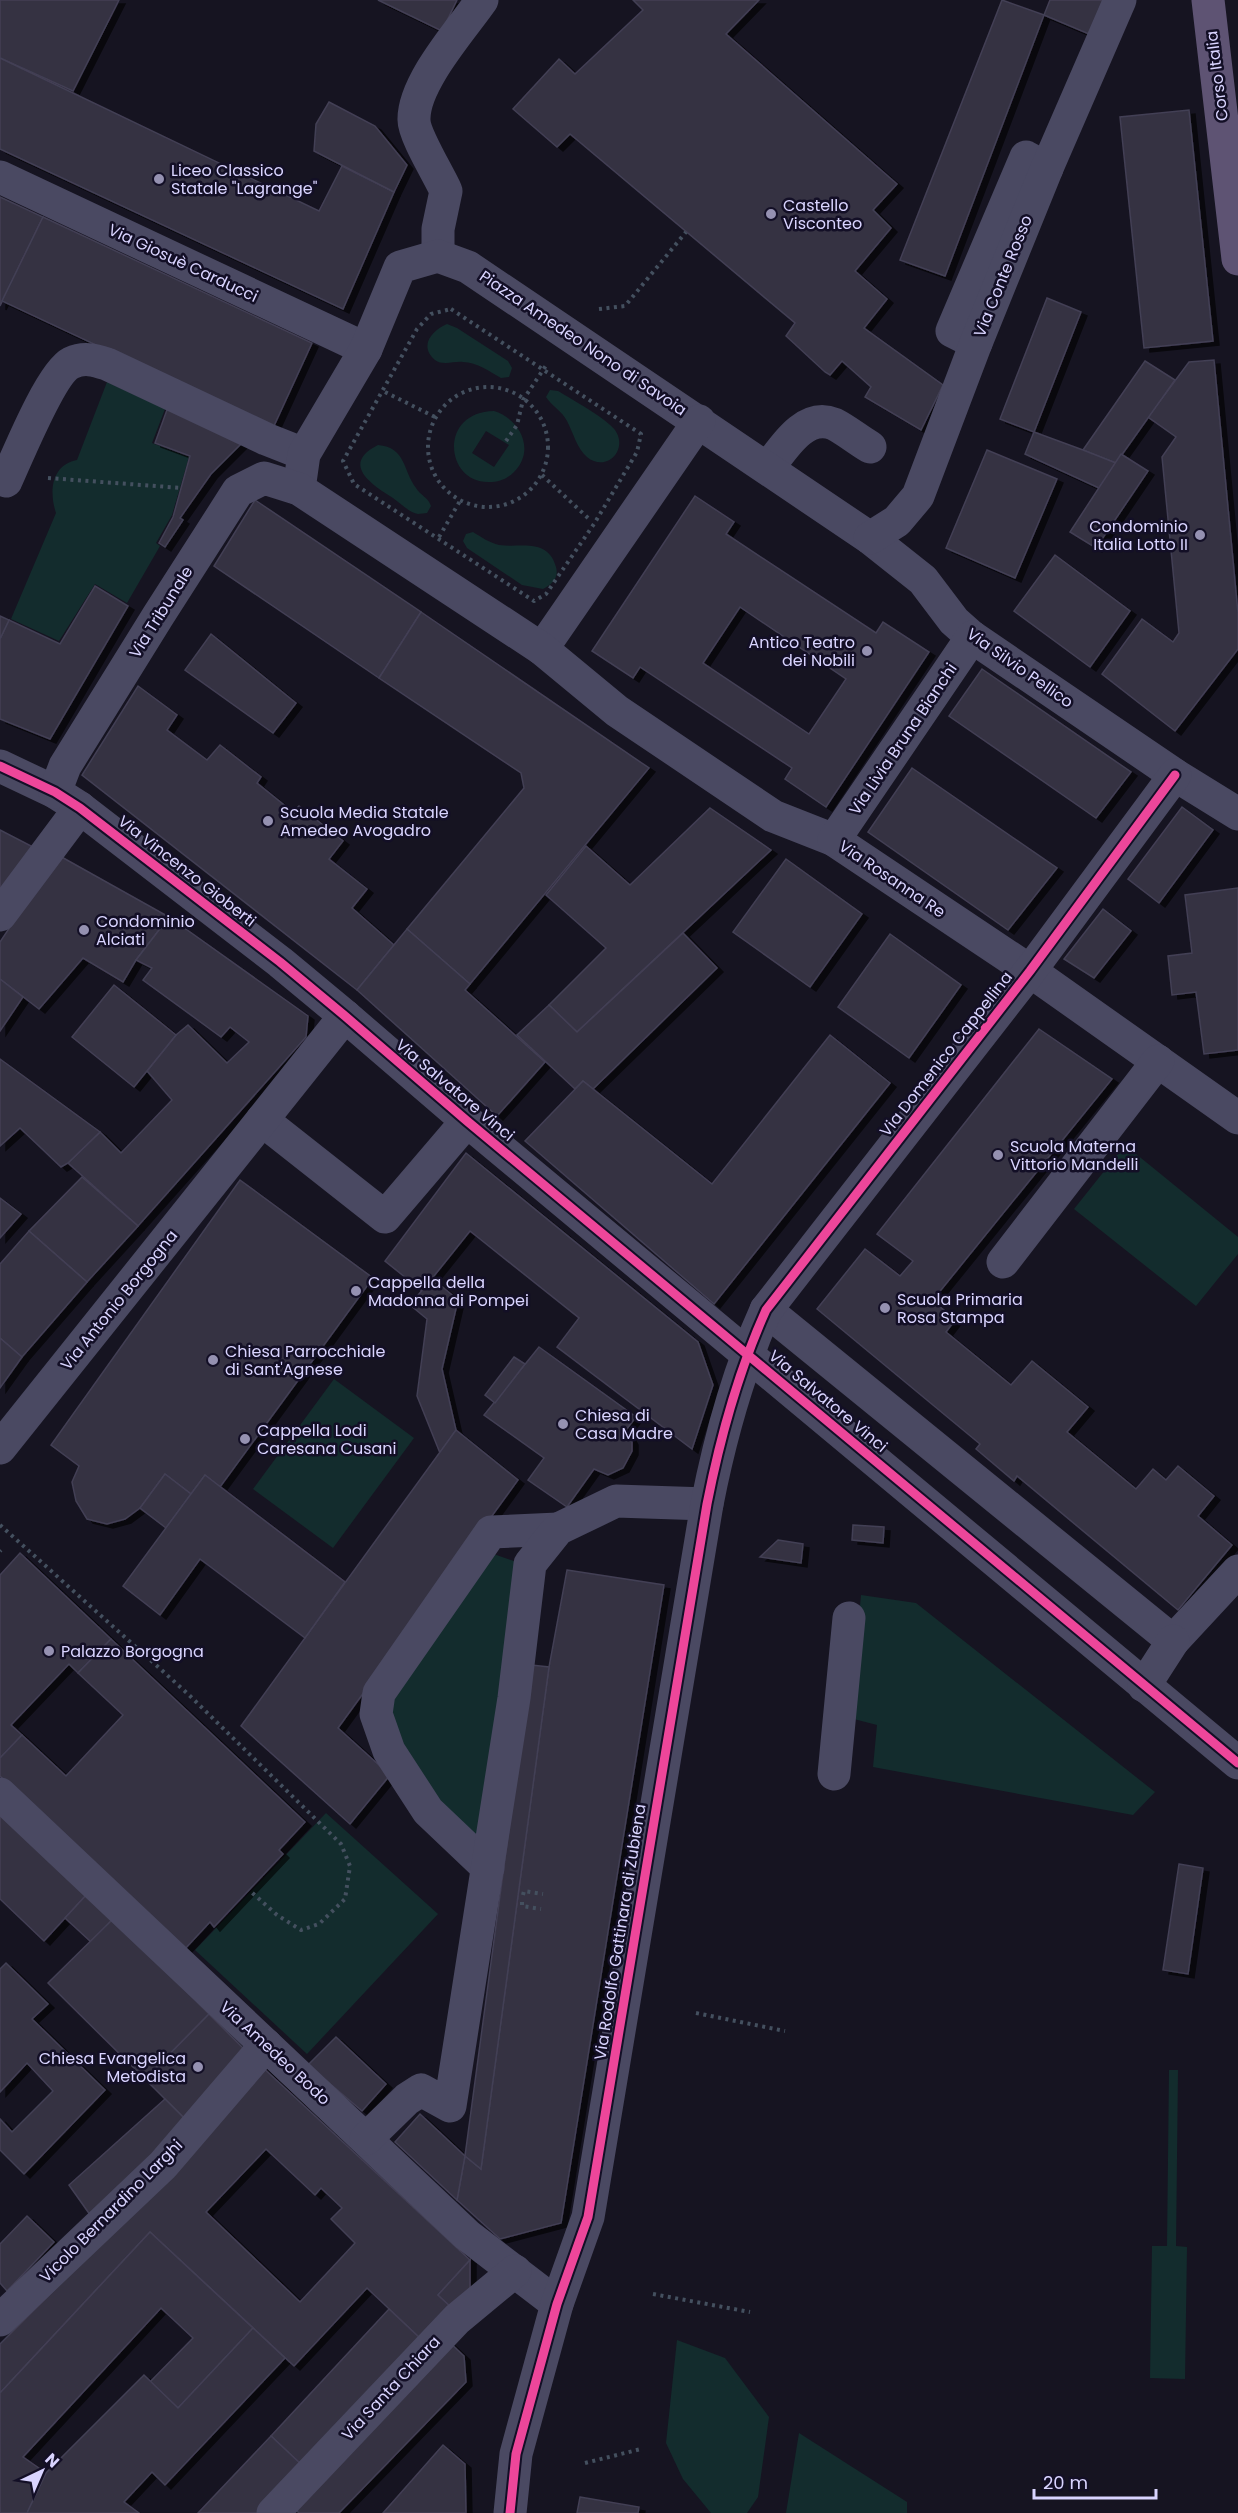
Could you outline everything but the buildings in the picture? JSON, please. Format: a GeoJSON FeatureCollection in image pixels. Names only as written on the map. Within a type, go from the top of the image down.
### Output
{"type":"FeatureCollection","features":[{"type":"Feature","properties":{"kind":"main road","name":"Corso Italia"},"geometry":{"type":"LineString","coordinates":[[1208,0],[1238,259]]}},
{"type":"Feature","properties":{"kind":"street"},"geometry":{"type":"LineString","coordinates":[[482,0],[421,86],[413,120],[420,143],[446,191],[438,229],[438,256],[400,267],[366,349],[304,454],[299,489],[542,649]]}},
{"type":"Feature","properties":{"kind":"street","name":"Via Conte Rosso"},"geometry":{"type":"LineString","coordinates":[[870,538],[897,521],[918,496],[976,343],[1047,168],[1120,0]]}},
{"type":"Feature","properties":{"kind":"street","name":"Via Giosuè Carducci"},"geometry":{"type":"LineString","coordinates":[[0,177],[366,349]]}},
{"type":"Feature","properties":{"kind":"street","name":"Piazza Amedeo Nono di Savoia"},"geometry":{"type":"LineString","coordinates":[[438,256],[468,267],[699,421],[542,649]]}},
{"type":"Feature","properties":{"kind":"street"},"geometry":{"type":"LineString","coordinates":[[7,470],[54,380],[69,364],[87,358],[107,364],[266,439],[304,454]]}},
{"type":"Feature","properties":{"kind":"street","name":"Via Silvio Pellico"},"geometry":{"type":"LineString","coordinates":[[699,421],[870,538],[923,580],[954,621],[972,637],[1175,776],[1238,814]]}},
{"type":"Feature","properties":{"kind":"street"},"geometry":{"type":"LineString","coordinates":[[768,468],[797,431],[817,423],[832,424],[870,447]]}},
{"type":"Feature","properties":{"kind":"street","name":"Via Tribunale"},"geometry":{"type":"LineString","coordinates":[[0,915],[67,800],[65,766],[238,491],[264,478],[299,489]]}},
{"type":"Feature","properties":{"kind":"street","name":"Via Livia Bruna Bianchi"},"geometry":{"type":"LineString","coordinates":[[834,840],[972,637]]}},
{"type":"Feature","properties":{"kind":"street","name":"Via Rosanna Re"},"geometry":{"type":"LineString","coordinates":[[542,649],[617,711],[773,816],[834,840],[1030,971],[1238,1118]]}},
{"type":"Feature","properties":{"kind":"street","name":"Via Vincenzo Gioberti"},"geometry":{"type":"LineString","coordinates":[[0,766],[67,800],[280,962],[345,1016]]}},
{"type":"Feature","properties":{"kind":"street","name":"Via Domenico Cappellina"},"geometry":{"type":"LineString","coordinates":[[747,1353],[766,1311],[1030,971],[1175,776]]}},
{"type":"Feature","properties":{"kind":"street","name":"Via Antonio Borgogna"},"geometry":{"type":"LineString","coordinates":[[0,1448],[345,1016]]}},
{"type":"Feature","properties":{"kind":"street","name":"Via Salvatore Vinci"},"geometry":{"type":"LineString","coordinates":[[345,1016],[1144,1686],[1238,1762]]}},
{"type":"Feature","properties":{"kind":"street"},"geometry":{"type":"LineString","coordinates":[[1003,1262],[1158,1061]]}},
{"type":"Feature","properties":{"kind":"street"},"geometry":{"type":"LineString","coordinates":[[262,1120],[386,1217],[468,1121]]}},
{"type":"Feature","properties":{"kind":"street"},"geometry":{"type":"LineString","coordinates":[[766,1311],[1173,1641]]}},
{"type":"Feature","properties":{"kind":"street","name":"Via Rodolfo Gattinara di Zubiena"},"geometry":{"type":"LineString","coordinates":[[510,2513],[516,2454],[556,2304],[588,2217],[707,1504],[714,1468],[747,1353]]}},
{"type":"Feature","properties":{"kind":"street"},"geometry":{"type":"LineString","coordinates":[[366,2139],[407,2099],[421,2090],[450,2106],[514,1698],[530,1564],[558,1530],[616,1501],[707,1504]]}},
{"type":"Feature","properties":{"kind":"street"},"geometry":{"type":"LineString","coordinates":[[488,1868],[428,1811],[390,1751],[376,1714],[379,1693],[491,1532],[558,1530]]}},
{"type":"Feature","properties":{"kind":"street"},"geometry":{"type":"LineString","coordinates":[[1144,1686],[1173,1641],[1238,1571]]}},
{"type":"Feature","properties":{"kind":"street"},"geometry":{"type":"LineString","coordinates":[[834,1774],[849,1618]]}},
{"type":"Feature","properties":{"kind":"street","name":"Via Amedeo Bodo"},"geometry":{"type":"LineString","coordinates":[[0,1794],[467,2235],[556,2304]]}},
{"type":"Feature","properties":{"kind":"street","name":"Vicolo Bernardino Larghi"},"geometry":{"type":"LineString","coordinates":[[0,2320],[163,2165],[266,2044]]}},
{"type":"Feature","properties":{"kind":"street","name":"Via Santa Chiara"},"geometry":{"type":"LineString","coordinates":[[273,2513],[457,2319],[515,2271]]}},
{"type":"Feature","properties":{"kind":"path"},"geometry":{"type":"LineString","coordinates":[[594,310],[625,306],[686,232]]}},
{"type":"Feature","properties":{"kind":"path"},"geometry":{"type":"LineString","coordinates":[[451,309],[640,434],[638,452],[594,524],[546,594],[534,601],[354,484],[343,461],[382,390],[417,329],[431,314],[451,309]]}},
{"type":"Feature","properties":{"kind":"path"},"geometry":{"type":"LineString","coordinates":[[506,441],[517,425],[523,400],[549,360]]}},
{"type":"Feature","properties":{"kind":"path"},"geometry":{"type":"LineString","coordinates":[[482,387],[502,388],[519,395],[534,407],[543,422],[548,440],[548,458],[542,475],[531,490],[515,501],[497,507],[478,507],[460,501],[444,489],[434,473],[428,454],[429,435],[435,417],[448,402],[464,392],[482,387]]}},
{"type":"Feature","properties":{"kind":"path"},"geometry":{"type":"LineString","coordinates":[[382,390],[435,417]]}},
{"type":"Feature","properties":{"kind":"path"},"geometry":{"type":"LineString","coordinates":[[7,470],[44,478],[182,488]]}},
{"type":"Feature","properties":{"kind":"path"},"geometry":{"type":"LineString","coordinates":[[542,475],[594,524]]}},
{"type":"Feature","properties":{"kind":"path"},"geometry":{"type":"LineString","coordinates":[[434,546],[460,501]]}},
{"type":"Feature","properties":{"kind":"path"},"geometry":{"type":"LineString","coordinates":[[0,1525],[187,1693],[333,1835],[341,1844],[350,1866],[345,1899],[319,1924],[300,1930],[277,1915],[249,1890]]}},
{"type":"Feature","properties":{"kind":"path"},"geometry":{"type":"LineString","coordinates":[[541,1909],[522,1906],[524,1891],[543,1894]]}},
{"type":"Feature","properties":{"kind":"path"},"geometry":{"type":"LineString","coordinates":[[696,2013],[785,2031]]}},
{"type":"Feature","properties":{"kind":"path"},"geometry":{"type":"LineString","coordinates":[[653,2294],[750,2312]]}},
{"type":"Feature","properties":{"kind":"path"},"geometry":{"type":"LineString","coordinates":[[585,2463],[640,2449]]}},
{"type":"Feature","properties":{"kind":"green space"},"geometry":{"type":"Polygon","coordinates":[[[447,324],[508,361],[512,368],[509,377],[501,378],[468,362],[445,363],[435,360],[428,349],[429,339],[447,324]]]}},
{"type":"Feature","properties":{"kind":"green space"},"geometry":{"type":"Polygon","coordinates":[[[107,382],[165,409],[152,443],[189,457],[172,515],[156,543],[160,546],[127,603],[95,584],[59,641],[11,619],[56,513],[53,497],[54,480],[62,467],[77,460],[107,382]]]}},
{"type":"Feature","properties":{"kind":"green space"},"geometry":{"type":"Polygon","coordinates":[[[550,390],[558,391],[596,414],[615,430],[619,438],[619,445],[613,457],[601,462],[594,461],[584,454],[565,417],[546,397],[550,390]]]}},
{"type":"Feature","properties":{"kind":"green space"},"geometry":{"type":"Polygon","coordinates":[[[494,411],[503,415],[518,428],[522,436],[524,454],[521,463],[503,480],[489,482],[474,479],[463,471],[456,460],[454,447],[456,434],[463,423],[476,414],[494,411]],[[486,431],[472,453],[494,467],[509,445],[486,431]]]}},
{"type":"Feature","properties":{"kind":"green space"},"geometry":{"type":"Polygon","coordinates":[[[378,445],[394,450],[399,455],[416,488],[430,503],[431,506],[427,513],[418,514],[408,510],[376,487],[363,474],[361,459],[378,445]]]}},
{"type":"Feature","properties":{"kind":"green space"},"geometry":{"type":"Polygon","coordinates":[[[473,532],[499,545],[533,546],[547,552],[556,567],[554,580],[543,589],[522,585],[467,548],[463,541],[466,534],[473,532]]]}},
{"type":"Feature","properties":{"kind":"green space"},"geometry":{"type":"Polygon","coordinates":[[[1125,1145],[1238,1237],[1238,1254],[1196,1306],[1074,1209],[1125,1145]]]}},
{"type":"Feature","properties":{"kind":"green space"},"geometry":{"type":"Polygon","coordinates":[[[334,1379],[414,1438],[333,1548],[253,1489],[334,1379]]]}},
{"type":"Feature","properties":{"kind":"green space"},"geometry":{"type":"Polygon","coordinates":[[[485,1551],[522,1564],[480,1838],[445,1811],[397,1742],[389,1689],[485,1551]]]}},
{"type":"Feature","properties":{"kind":"green space"},"geometry":{"type":"Polygon","coordinates":[[[861,1595],[916,1603],[1155,1792],[1133,1815],[873,1767],[877,1725],[850,1718],[861,1595]]]}},
{"type":"Feature","properties":{"kind":"green space"},"geometry":{"type":"Polygon","coordinates":[[[326,1813],[438,1914],[307,2054],[195,1950],[326,1813]]]}},
{"type":"Feature","properties":{"kind":"green space"},"geometry":{"type":"Polygon","coordinates":[[[1169,2070],[1178,2070],[1176,2246],[1187,2247],[1185,2379],[1150,2378],[1152,2246],[1167,2246],[1169,2070]]]}},
{"type":"Feature","properties":{"kind":"green space"},"geometry":{"type":"Polygon","coordinates":[[[677,2340],[725,2358],[769,2417],[758,2497],[747,2513],[711,2513],[683,2479],[666,2443],[677,2340]]]}},
{"type":"Feature","properties":{"kind":"green space"},"geometry":{"type":"Polygon","coordinates":[[[799,2433],[907,2502],[907,2513],[786,2513],[799,2433]]]}},
{"type":"Feature","properties":{"kind":"cycle path"},"geometry":{"type":"LineString","coordinates":[[0,766],[55,792],[80,808],[280,962],[467,1121],[1238,1763]]}},
{"type":"Feature","properties":{"kind":"cycle path"},"geometry":{"type":"LineString","coordinates":[[510,2513],[516,2454],[557,2304],[588,2217],[707,1504],[738,1381],[756,1333],[766,1310],[1030,971],[1175,775]]}},
{"type":"Feature","properties":{"kind":"place","name":"Liceo Classico Statale \"Lagrange\""},"geometry":{"type":"Point","coordinates":[159,179]}},
{"type":"Feature","properties":{"kind":"place","name":"Castello Visconteo"},"geometry":{"type":"Point","coordinates":[771,214]}},
{"type":"Feature","properties":{"kind":"place","name":"Condominio Italia Lotto II"},"geometry":{"type":"Point","coordinates":[1200,535]}},
{"type":"Feature","properties":{"kind":"place","name":"Antico Teatro dei Nobili"},"geometry":{"type":"Point","coordinates":[867,651]}},
{"type":"Feature","properties":{"kind":"place","name":"Scuola Media Statale Amedeo Avogadro"},"geometry":{"type":"Point","coordinates":[268,821]}},
{"type":"Feature","properties":{"kind":"place","name":"Condominio Alciati"},"geometry":{"type":"Point","coordinates":[84,930]}},
{"type":"Feature","properties":{"kind":"place","name":"Scuola Materna Vittorio Mandelli"},"geometry":{"type":"Point","coordinates":[998,1155]}},
{"type":"Feature","properties":{"kind":"place","name":"Cappella della Madonna di Pompei"},"geometry":{"type":"Point","coordinates":[356,1291]}},
{"type":"Feature","properties":{"kind":"place","name":"Scuola Primaria Rosa Stampa"},"geometry":{"type":"Point","coordinates":[885,1308]}},
{"type":"Feature","properties":{"kind":"place","name":"Chiesa Parrocchiale di Sant'Agnese"},"geometry":{"type":"Point","coordinates":[213,1360]}},
{"type":"Feature","properties":{"kind":"place","name":"Chiesa di Casa Madre"},"geometry":{"type":"Point","coordinates":[563,1424]}},
{"type":"Feature","properties":{"kind":"place","name":"Cappella Lodi Caresana Cusani"},"geometry":{"type":"Point","coordinates":[245,1439]}},
{"type":"Feature","properties":{"kind":"place","name":"Palazzo Borgogna"},"geometry":{"type":"Point","coordinates":[49,1651]}},
{"type":"Feature","properties":{"kind":"place","name":"Chiesa Evangelica Metodista"},"geometry":{"type":"Point","coordinates":[198,2067]}}]}
